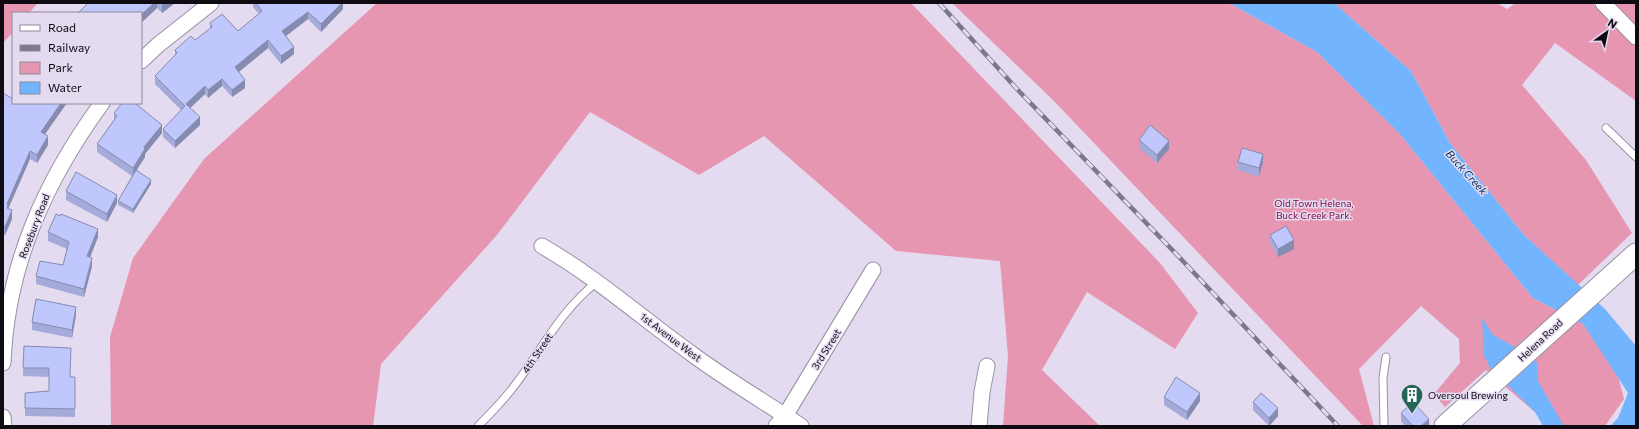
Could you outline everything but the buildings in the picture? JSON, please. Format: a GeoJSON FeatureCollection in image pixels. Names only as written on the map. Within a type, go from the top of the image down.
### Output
{"type":"FeatureCollection","features":[{"type":"Feature","properties":{"kind":"main road","name":"Helena Road"},"geometry":{"type":"LineString","coordinates":[[1445,426],[1629,261]]}},
{"type":"Feature","properties":{"kind":"street"},"geometry":{"type":"LineString","coordinates":[[142,60],[158,45],[212,3]]}},
{"type":"Feature","properties":{"kind":"street"},"geometry":{"type":"LineString","coordinates":[[1603,3],[1636,37]]}},
{"type":"Feature","properties":{"kind":"street","name":"Rosebury Road"},"geometry":{"type":"LineString","coordinates":[[3,363],[10,306],[27,239],[45,194],[62,163],[101,104]]}},
{"type":"Feature","properties":{"kind":"street","name":"1st Avenue West"},"geometry":{"type":"LineString","coordinates":[[542,246],[598,281],[692,354],[735,384],[780,421],[801,426]]}},
{"type":"Feature","properties":{"kind":"street","name":"3rd Street"},"geometry":{"type":"LineString","coordinates":[[780,421],[873,270]]}},
{"type":"Feature","properties":{"kind":"street"},"geometry":{"type":"LineString","coordinates":[[979,426],[982,392],[987,366]]}},
{"type":"Feature","properties":{"kind":"street"},"geometry":{"type":"LineString","coordinates":[[3,417],[4,426]]}},
{"type":"Feature","properties":{"kind":"lane"},"geometry":{"type":"LineString","coordinates":[[1606,128],[1636,157]]}},
{"type":"Feature","properties":{"kind":"lane","name":"4th Street"},"geometry":{"type":"LineString","coordinates":[[478,426],[515,385],[557,322],[570,307],[598,281]]}},
{"type":"Feature","properties":{"kind":"lane"},"geometry":{"type":"LineString","coordinates":[[1384,426],[1383,378],[1386,357]]}},
{"type":"Feature","properties":{"kind":"green space"},"geometry":{"type":"Polygon","coordinates":[[[3,3],[38,3],[30,12],[12,12],[12,33],[3,43],[3,3]]]}},
{"type":"Feature","properties":{"kind":"green space"},"geometry":{"type":"Polygon","coordinates":[[[377,3],[911,3],[1160,263],[1198,313],[1175,349],[1087,292],[1042,370],[1100,426],[1003,426],[1008,356],[1000,261],[896,251],[764,136],[699,175],[590,112],[497,235],[381,364],[373,426],[111,426],[110,337],[133,258],[204,159],[377,3]]]}},
{"type":"Feature","properties":{"kind":"green space","name":"Old Town Helena, Buck Creek Park."},"geometry":{"type":"Polygon","coordinates":[[[952,3],[1229,3],[1317,52],[1399,133],[1533,298],[1583,324],[1618,376],[1624,399],[1605,426],[1551,426],[1486,370],[1445,407],[1434,394],[1460,363],[1459,339],[1421,306],[1359,369],[1374,426],[1363,426],[1053,100],[952,3]]]}},
{"type":"Feature","properties":{"kind":"green space"},"geometry":{"type":"Polygon","coordinates":[[[1334,3],[1497,3],[1507,9],[1516,3],[1592,3],[1636,44],[1636,101],[1555,43],[1522,85],[1586,160],[1632,233],[1578,285],[1524,235],[1450,143],[1411,71],[1334,3]]]}},
{"type":"Feature","properties":{"kind":"green space"},"geometry":{"type":"Polygon","coordinates":[[[1610,3],[1636,3],[1636,28],[1610,3]]]}},
{"type":"Feature","properties":{"kind":"water","name":"Buck Creek"},"geometry":{"type":"Polygon","coordinates":[[[1229,3],[1334,3],[1411,71],[1450,143],[1524,235],[1605,309],[1636,346],[1636,426],[1610,426],[1618,418],[1628,393],[1583,324],[1533,298],[1399,133],[1317,52],[1229,3]]]}},
{"type":"Feature","properties":{"kind":"water"},"geometry":{"type":"Polygon","coordinates":[[[1482,318],[1493,335],[1537,362],[1538,381],[1564,426],[1543,426],[1535,412],[1490,368],[1484,355],[1482,318]]]}},
{"type":"Feature","properties":{"kind":"railway"},"geometry":{"type":"LineString","coordinates":[[939,3],[1016,88],[1181,259],[1338,426]]}},
{"type":"Feature","properties":{"kind":"place","name":"Oversoul Brewing"},"geometry":{"type":"Point","coordinates":[1412,414]}}]}
